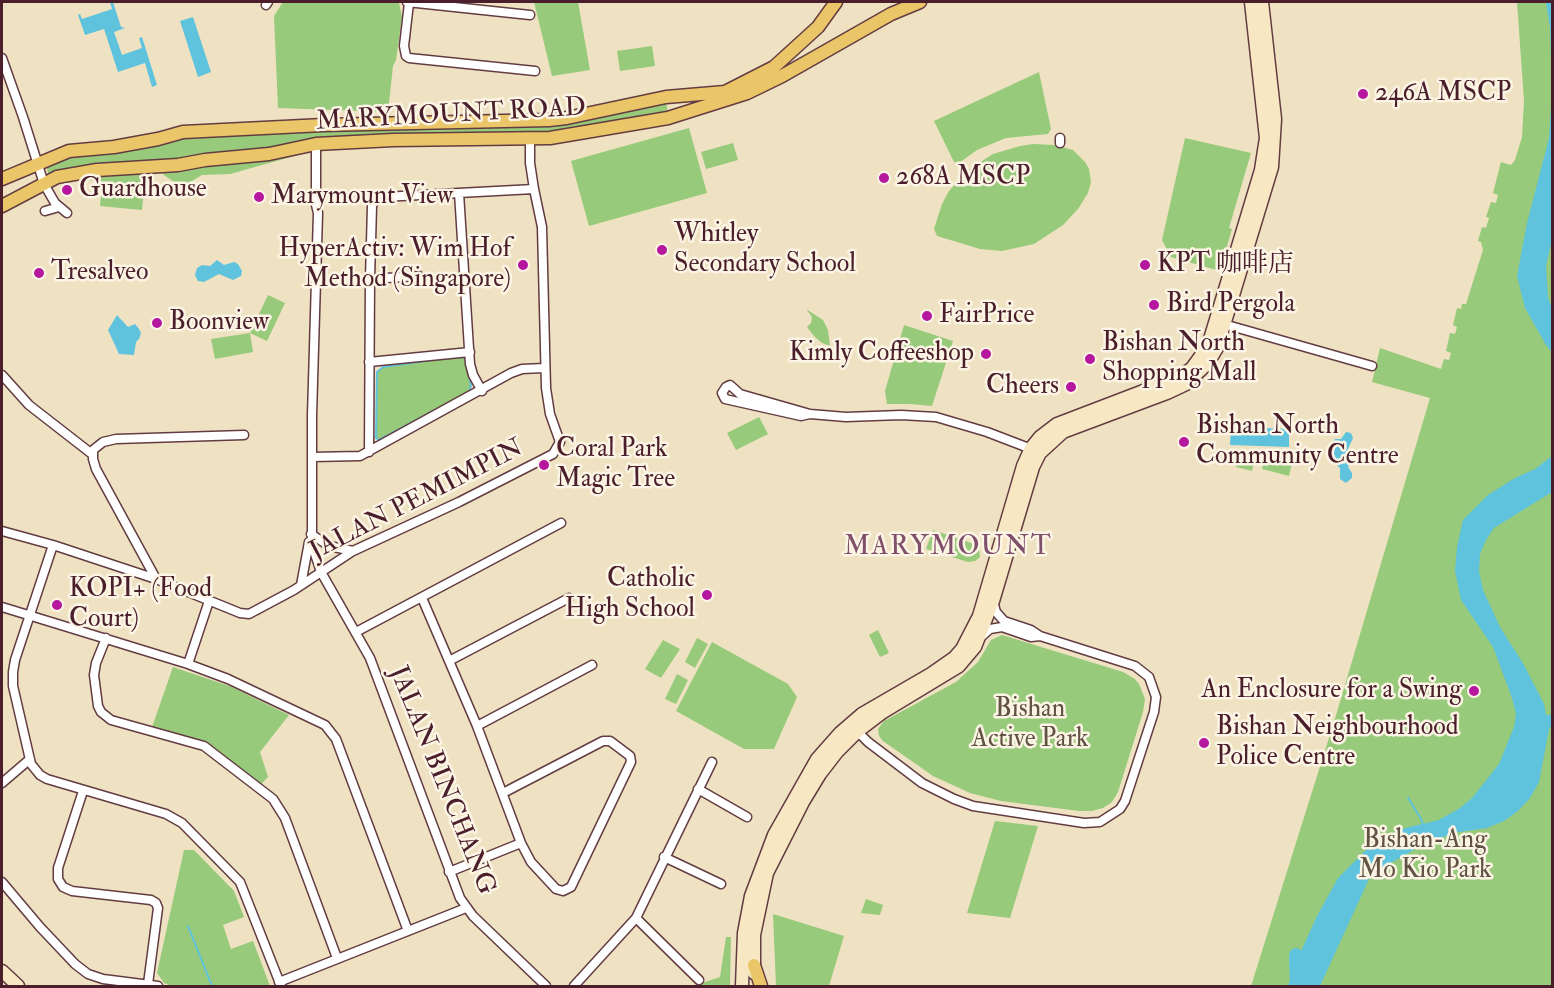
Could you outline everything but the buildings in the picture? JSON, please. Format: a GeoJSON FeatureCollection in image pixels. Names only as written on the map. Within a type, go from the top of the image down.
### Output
{"type":"FeatureCollection","features":[{"type":"Feature","properties":{"kind":"main road","name":"MARYMOUNT ROAD"},"geometry":{"type":"LineString","coordinates":[[2,179],[69,151],[114,147],[183,132],[323,125],[549,120],[666,97],[725,92],[774,67],[818,27],[836,2]]}},
{"type":"Feature","properties":{"kind":"main road","name":"MARYMOUNT ROAD"},"geometry":{"type":"LineString","coordinates":[[2,206],[57,177],[97,170],[178,165],[269,154],[319,143],[550,138],[668,118],[747,93],[782,76],[891,14],[920,2]]}},
{"type":"Feature","properties":{"kind":"main road"},"geometry":{"type":"LineString","coordinates":[[1221,323],[1261,170],[1266,138],[1251,2]]}},
{"type":"Feature","properties":{"kind":"main road"},"geometry":{"type":"LineString","coordinates":[[742,987],[744,933],[751,896],[774,835],[817,759],[854,728],[959,666],[975,647],[981,637],[993,601],[1040,437],[1057,424],[1180,377],[1200,358],[1221,323],[1272,167],[1275,119],[1262,2]]}},
{"type":"Feature","properties":{"kind":"main road"},"geometry":{"type":"LineString","coordinates":[[755,987],[756,927],[767,873],[803,802],[820,774],[854,728],[861,714],[939,669],[962,649],[979,616],[1023,466],[1036,450]]}},
{"type":"Feature","properties":{"kind":"main road"},"geometry":{"type":"LineString","coordinates":[[754,965],[761,987]]}},
{"type":"Feature","properties":{"kind":"main road"},"geometry":{"type":"LineString","coordinates":[[2,971],[18,987]]}},
{"type":"Feature","properties":{"kind":"main road"},"geometry":{"type":"LineString","coordinates":[[2,977],[12,987]]}},
{"type":"Feature","properties":{"kind":"street"},"geometry":{"type":"LineString","coordinates":[[530,15],[408,2],[404,46],[406,56],[409,58],[535,71]]}},
{"type":"Feature","properties":{"kind":"street"},"geometry":{"type":"LineString","coordinates":[[2,58],[48,194],[67,213]]}},
{"type":"Feature","properties":{"kind":"street"},"geometry":{"type":"LineString","coordinates":[[312,458],[360,456],[522,369],[544,368],[542,227],[530,163],[530,139]]}},
{"type":"Feature","properties":{"kind":"street"},"geometry":{"type":"LineString","coordinates":[[301,586],[310,534],[318,213],[321,205],[319,143]]}},
{"type":"Feature","properties":{"kind":"street"},"geometry":{"type":"LineString","coordinates":[[369,452],[370,279],[372,206],[375,199],[534,189]]}},
{"type":"Feature","properties":{"kind":"street"},"geometry":{"type":"LineString","coordinates":[[459,193],[470,352],[473,375],[482,391]]}},
{"type":"Feature","properties":{"kind":"street"},"geometry":{"type":"LineString","coordinates":[[45,211],[59,207]]}},
{"type":"Feature","properties":{"kind":"street"},"geometry":{"type":"LineString","coordinates":[[370,279],[420,276]]}},
{"type":"Feature","properties":{"kind":"street"},"geometry":{"type":"LineString","coordinates":[[1221,323],[1372,366]]}},
{"type":"Feature","properties":{"kind":"street"},"geometry":{"type":"LineString","coordinates":[[369,362],[470,352]]}},
{"type":"Feature","properties":{"kind":"street","name":"JALAN PEMIMPIN"},"geometry":{"type":"LineString","coordinates":[[2,531],[156,579],[240,613],[249,614],[301,586],[353,551],[459,502],[553,453],[560,442],[550,414],[544,368]]}},
{"type":"Feature","properties":{"kind":"street"},"geometry":{"type":"LineString","coordinates":[[2,375],[29,405],[92,453],[96,469],[156,579]]}},
{"type":"Feature","properties":{"kind":"street"},"geometry":{"type":"LineString","coordinates":[[810,414],[740,394],[730,385],[722,393],[725,399],[731,401],[794,415],[936,417],[966,425],[1036,450]]}},
{"type":"Feature","properties":{"kind":"street"},"geometry":{"type":"LineString","coordinates":[[92,453],[99,444],[110,440],[244,435]]}},
{"type":"Feature","properties":{"kind":"street"},"geometry":{"type":"LineString","coordinates":[[356,632],[561,524]]}},
{"type":"Feature","properties":{"kind":"street"},"geometry":{"type":"LineString","coordinates":[[310,534],[329,546],[353,551]]}},
{"type":"Feature","properties":{"kind":"street","name":"JALAN BINCHANG"},"geometry":{"type":"LineString","coordinates":[[310,534],[321,572],[370,658],[459,898],[466,908],[546,987]]}},
{"type":"Feature","properties":{"kind":"street"},"geometry":{"type":"LineString","coordinates":[[52,545],[13,672],[13,686],[30,759],[33,767],[43,777],[83,791],[166,814],[182,823],[240,882],[280,984],[337,958],[466,908]]}},
{"type":"Feature","properties":{"kind":"street"},"geometry":{"type":"LineString","coordinates":[[422,598],[477,726],[521,843],[531,862],[556,889],[563,891],[571,887],[631,762],[630,756],[610,741],[603,741],[503,793]]}},
{"type":"Feature","properties":{"kind":"street"},"geometry":{"type":"LineString","coordinates":[[449,661],[569,598]]}},
{"type":"Feature","properties":{"kind":"street"},"geometry":{"type":"LineString","coordinates":[[188,664],[209,601]]}},
{"type":"Feature","properties":{"kind":"street"},"geometry":{"type":"LineString","coordinates":[[854,728],[922,783],[973,806],[1084,823],[1100,822],[1113,816],[1125,801],[1154,712],[1156,697],[1149,677],[1135,666],[1040,636],[1031,630],[1004,621],[996,612],[993,601]]}},
{"type":"Feature","properties":{"kind":"street"},"geometry":{"type":"LineString","coordinates":[[2,607],[188,664],[322,723],[331,731],[408,931]]}},
{"type":"Feature","properties":{"kind":"street"},"geometry":{"type":"LineString","coordinates":[[981,637],[990,629],[1002,627],[1031,637],[1040,636]]}},
{"type":"Feature","properties":{"kind":"street"},"geometry":{"type":"LineString","coordinates":[[106,638],[93,675],[101,712],[111,720],[204,746],[273,799],[285,818],[337,958]]}},
{"type":"Feature","properties":{"kind":"street"},"geometry":{"type":"LineString","coordinates":[[477,726],[592,664]]}},
{"type":"Feature","properties":{"kind":"street"},"geometry":{"type":"LineString","coordinates":[[2,783],[30,759]]}},
{"type":"Feature","properties":{"kind":"street"},"geometry":{"type":"LineString","coordinates":[[574,987],[636,918],[712,762]]}},
{"type":"Feature","properties":{"kind":"street"},"geometry":{"type":"LineString","coordinates":[[698,789],[747,817]]}},
{"type":"Feature","properties":{"kind":"street"},"geometry":{"type":"LineString","coordinates":[[83,791],[58,868],[58,877],[61,884],[72,891],[152,900],[158,908],[148,984]]}},
{"type":"Feature","properties":{"kind":"street"},"geometry":{"type":"LineString","coordinates":[[449,873],[521,843]]}},
{"type":"Feature","properties":{"kind":"street"},"geometry":{"type":"LineString","coordinates":[[664,857],[721,884]]}},
{"type":"Feature","properties":{"kind":"street"},"geometry":{"type":"LineString","coordinates":[[2,882],[40,927],[75,964],[88,974],[103,979],[158,987]]}},
{"type":"Feature","properties":{"kind":"street"},"geometry":{"type":"LineString","coordinates":[[636,918],[699,980]]}},
{"type":"Feature","properties":{"kind":"green space"},"geometry":{"type":"Polygon","coordinates":[[[283,2],[399,3],[402,17],[388,112],[278,108],[274,16],[283,2]]]}},
{"type":"Feature","properties":{"kind":"green space"},"geometry":{"type":"Polygon","coordinates":[[[534,2],[578,2],[590,70],[552,76],[534,2]]]}},
{"type":"Feature","properties":{"kind":"green space","name":"Bishan-Ang Mo Kio Park"},"geometry":{"type":"Polygon","coordinates":[[[1517,2],[1552,2],[1552,986],[1251,986],[1334,722],[1430,398],[1372,382],[1380,348],[1441,369],[1444,359],[1449,360],[1451,353],[1446,351],[1450,333],[1455,334],[1457,327],[1453,325],[1457,308],[1461,309],[1462,304],[1466,304],[1483,250],[1481,242],[1478,241],[1482,227],[1486,228],[1489,218],[1486,217],[1491,202],[1496,203],[1498,195],[1493,193],[1501,162],[1511,165],[1515,160],[1522,137],[1524,101],[1517,2]]]}},
{"type":"Feature","properties":{"kind":"green space"},"geometry":{"type":"Polygon","coordinates":[[[652,46],[655,66],[620,71],[617,51],[652,46]]]}},
{"type":"Feature","properties":{"kind":"green space"},"geometry":{"type":"Polygon","coordinates":[[[1039,72],[1051,129],[1048,134],[1006,138],[977,150],[959,163],[954,162],[934,121],[1039,72]]]}},
{"type":"Feature","properties":{"kind":"green space"},"geometry":{"type":"Polygon","coordinates":[[[666,97],[668,118],[569,135],[393,140],[251,158],[298,155],[230,174],[202,175],[187,184],[174,182],[157,170],[144,171],[145,188],[61,176],[49,181],[46,161],[183,132],[549,120],[666,97]]]}},
{"type":"Feature","properties":{"kind":"green space"},"geometry":{"type":"Polygon","coordinates":[[[689,128],[707,193],[589,226],[571,161],[689,128]]]}},
{"type":"Feature","properties":{"kind":"green space"},"geometry":{"type":"Polygon","coordinates":[[[1185,138],[1251,153],[1229,228],[1232,229],[1220,271],[1171,257],[1162,240],[1185,138]]]}},
{"type":"Feature","properties":{"kind":"green space"},"geometry":{"type":"Polygon","coordinates":[[[733,143],[738,160],[706,169],[701,152],[733,143]]]}},
{"type":"Feature","properties":{"kind":"green space"},"geometry":{"type":"Polygon","coordinates":[[[1033,144],[1055,145],[1073,150],[1089,169],[1091,182],[1088,193],[1078,209],[1063,225],[1034,244],[1002,251],[980,249],[937,236],[934,229],[942,204],[949,191],[968,170],[993,154],[1033,144]]]}},
{"type":"Feature","properties":{"kind":"green space"},"geometry":{"type":"Polygon","coordinates":[[[102,186],[144,190],[142,210],[100,206],[102,186]]]}},
{"type":"Feature","properties":{"kind":"green space"},"geometry":{"type":"Polygon","coordinates":[[[268,295],[285,303],[267,341],[250,333],[268,295]]]}},
{"type":"Feature","properties":{"kind":"green space"},"geometry":{"type":"Polygon","coordinates":[[[806,309],[823,320],[828,330],[830,346],[822,343],[807,327],[812,317],[806,309]]]}},
{"type":"Feature","properties":{"kind":"green space"},"geometry":{"type":"Polygon","coordinates":[[[904,325],[953,341],[932,406],[887,404],[885,391],[904,325]]]}},
{"type":"Feature","properties":{"kind":"green space"},"geometry":{"type":"Polygon","coordinates":[[[250,333],[253,352],[215,359],[211,339],[250,333]]]}},
{"type":"Feature","properties":{"kind":"green space"},"geometry":{"type":"Polygon","coordinates":[[[461,356],[466,359],[471,385],[469,392],[379,440],[376,438],[377,372],[383,367],[461,356]]]}},
{"type":"Feature","properties":{"kind":"green space"},"geometry":{"type":"Polygon","coordinates":[[[759,417],[768,434],[736,450],[727,433],[759,417]]]}},
{"type":"Feature","properties":{"kind":"green space"},"geometry":{"type":"Polygon","coordinates":[[[1240,451],[1256,455],[1252,471],[1236,467],[1240,451]]]}},
{"type":"Feature","properties":{"kind":"green space"},"geometry":{"type":"Polygon","coordinates":[[[1265,457],[1292,463],[1289,476],[1262,469],[1265,457]]]}},
{"type":"Feature","properties":{"kind":"green space"},"geometry":{"type":"Polygon","coordinates":[[[933,530],[974,544],[979,549],[980,557],[968,562],[926,549],[933,530]]]}},
{"type":"Feature","properties":{"kind":"green space"},"geometry":{"type":"Polygon","coordinates":[[[878,630],[889,653],[880,657],[869,635],[878,630]]]}},
{"type":"Feature","properties":{"kind":"green space","name":"Bishan Active Park"},"geometry":{"type":"Polygon","coordinates":[[[1002,635],[1123,672],[1139,684],[1145,699],[1143,712],[1118,792],[1112,802],[1103,808],[1079,811],[1001,801],[970,793],[933,776],[879,736],[878,729],[884,721],[956,682],[978,662],[991,640],[1002,635]]]}},
{"type":"Feature","properties":{"kind":"green space"},"geometry":{"type":"Polygon","coordinates":[[[697,638],[708,644],[695,668],[685,662],[697,638]]]}},
{"type":"Feature","properties":{"kind":"green space"},"geometry":{"type":"Polygon","coordinates":[[[663,640],[680,649],[661,678],[645,669],[663,640]]]}},
{"type":"Feature","properties":{"kind":"green space"},"geometry":{"type":"Polygon","coordinates":[[[712,642],[788,684],[797,697],[774,749],[744,749],[676,711],[712,642]]]}},
{"type":"Feature","properties":{"kind":"green space"},"geometry":{"type":"Polygon","coordinates":[[[173,667],[232,687],[289,715],[260,752],[268,777],[259,786],[206,745],[151,730],[173,667]]]}},
{"type":"Feature","properties":{"kind":"green space"},"geometry":{"type":"Polygon","coordinates":[[[677,674],[688,680],[676,704],[665,699],[677,674]]]}},
{"type":"Feature","properties":{"kind":"green space"},"geometry":{"type":"Polygon","coordinates":[[[995,821],[1038,826],[1010,918],[967,913],[995,821]]]}},
{"type":"Feature","properties":{"kind":"green space"},"geometry":{"type":"Polygon","coordinates":[[[184,850],[194,850],[234,891],[244,917],[223,925],[231,949],[253,941],[270,986],[172,986],[164,983],[157,973],[184,850]]]}},
{"type":"Feature","properties":{"kind":"green space"},"geometry":{"type":"Polygon","coordinates":[[[866,899],[883,905],[880,915],[861,913],[866,899]]]}},
{"type":"Feature","properties":{"kind":"green space"},"geometry":{"type":"Polygon","coordinates":[[[773,914],[844,936],[829,986],[776,986],[773,914]]]}},
{"type":"Feature","properties":{"kind":"green space"},"geometry":{"type":"Polygon","coordinates":[[[726,937],[731,937],[730,986],[693,986],[720,977],[726,937]]]}},
{"type":"Feature","properties":{"kind":"water"},"geometry":{"type":"Polygon","coordinates":[[[110,2],[113,2],[121,27],[125,28],[114,32],[122,55],[142,48],[139,38],[142,37],[157,85],[152,87],[145,63],[118,72],[104,29],[85,35],[78,15],[80,14],[82,19],[112,9],[110,2]]]}},
{"type":"Feature","properties":{"kind":"water"},"geometry":{"type":"Polygon","coordinates":[[[1546,2],[1552,2],[1552,90],[1550,27],[1546,2]]]}},
{"type":"Feature","properties":{"kind":"water"},"geometry":{"type":"Polygon","coordinates":[[[193,17],[211,72],[198,77],[180,21],[193,17]]]}},
{"type":"Feature","properties":{"kind":"water"},"geometry":{"type":"Polygon","coordinates":[[[1552,90],[1552,239],[1546,266],[1548,297],[1552,309],[1552,352],[1525,308],[1517,276],[1527,223],[1549,138],[1552,90]]]}},
{"type":"Feature","properties":{"kind":"water"},"geometry":{"type":"Polygon","coordinates":[[[217,260],[224,265],[234,262],[238,264],[242,271],[241,276],[233,280],[219,274],[204,282],[198,281],[195,275],[197,268],[202,265],[210,266],[217,260]]]}},
{"type":"Feature","properties":{"kind":"water"},"geometry":{"type":"Polygon","coordinates":[[[117,315],[128,327],[135,324],[141,333],[136,342],[134,355],[119,354],[108,330],[117,315]]]}},
{"type":"Feature","properties":{"kind":"water"},"geometry":{"type":"Polygon","coordinates":[[[1231,427],[1289,429],[1289,447],[1230,445],[1231,427]]]}},
{"type":"Feature","properties":{"kind":"water"},"geometry":{"type":"Polygon","coordinates":[[[1346,432],[1351,433],[1353,438],[1348,449],[1352,457],[1348,467],[1352,478],[1346,483],[1340,479],[1340,468],[1333,461],[1332,452],[1335,439],[1341,439],[1346,432]]]}},
{"type":"Feature","properties":{"kind":"water"},"geometry":{"type":"Polygon","coordinates":[[[1552,456],[1552,492],[1494,528],[1480,554],[1479,571],[1483,590],[1500,627],[1524,665],[1544,704],[1546,715],[1552,715],[1552,725],[1549,729],[1539,782],[1530,798],[1504,821],[1487,828],[1453,833],[1419,847],[1382,868],[1369,879],[1320,986],[1288,986],[1317,916],[1338,878],[1368,848],[1405,828],[1439,820],[1460,808],[1472,798],[1499,764],[1514,727],[1516,714],[1493,647],[1461,600],[1455,571],[1457,547],[1463,520],[1488,495],[1515,478],[1535,469],[1552,456]]]}},
{"type":"Feature","properties":{"kind":"waterway"},"geometry":{"type":"LineString","coordinates":[[461,356],[466,359],[471,385],[469,392],[379,440],[376,438],[377,372],[383,367],[461,356]]}},
{"type":"Feature","properties":{"kind":"waterway"},"geometry":{"type":"LineString","coordinates":[[1408,798],[1423,825]]}},
{"type":"Feature","properties":{"kind":"waterway"},"geometry":{"type":"LineString","coordinates":[[188,926],[212,986]]}},
{"type":"Feature","properties":{"kind":"waterway"},"geometry":{"type":"LineString","coordinates":[[1296,955],[1297,986]]}},
{"type":"Feature","properties":{"kind":"place","name":"246A MSCP"},"geometry":{"type":"Point","coordinates":[1363,94]}},
{"type":"Feature","properties":{"kind":"place","name":"268A MSCP"},"geometry":{"type":"Point","coordinates":[884,178]}},
{"type":"Feature","properties":{"kind":"place","name":"Guardhouse"},"geometry":{"type":"Point","coordinates":[67,190]}},
{"type":"Feature","properties":{"kind":"place","name":"Marymount View"},"geometry":{"type":"Point","coordinates":[259,197]}},
{"type":"Feature","properties":{"kind":"place","name":"Whitley Secondary School"},"geometry":{"type":"Point","coordinates":[662,250]}},
{"type":"Feature","properties":{"kind":"place","name":"HyperActiv: Wim Hof Method (Singapore)"},"geometry":{"type":"Point","coordinates":[523,265]}},
{"type":"Feature","properties":{"kind":"place","name":"KPT 咖啡店"},"geometry":{"type":"Point","coordinates":[1145,265]}},
{"type":"Feature","properties":{"kind":"place","name":"Tresalveo"},"geometry":{"type":"Point","coordinates":[39,273]}},
{"type":"Feature","properties":{"kind":"place","name":"Bird Pergola"},"geometry":{"type":"Point","coordinates":[1154,305]}},
{"type":"Feature","properties":{"kind":"place","name":"FairPrice"},"geometry":{"type":"Point","coordinates":[927,316]}},
{"type":"Feature","properties":{"kind":"place","name":"Boonview"},"geometry":{"type":"Point","coordinates":[157,323]}},
{"type":"Feature","properties":{"kind":"place","name":"Kimly Coffeeshop"},"geometry":{"type":"Point","coordinates":[986,354]}},
{"type":"Feature","properties":{"kind":"place","name":"Bishan North Shopping Mall"},"geometry":{"type":"Point","coordinates":[1090,359]}},
{"type":"Feature","properties":{"kind":"place","name":"Cheers"},"geometry":{"type":"Point","coordinates":[1071,387]}},
{"type":"Feature","properties":{"kind":"place","name":"Bishan North Community Centre"},"geometry":{"type":"Point","coordinates":[1184,442]}},
{"type":"Feature","properties":{"kind":"place","name":"Coral Park Magic Tree"},"geometry":{"type":"Point","coordinates":[544,465]}},
{"type":"Feature","properties":{"kind":"place","name":"Catholic High School"},"geometry":{"type":"Point","coordinates":[707,595]}},
{"type":"Feature","properties":{"kind":"place","name":"KOPI+ (Food Court)"},"geometry":{"type":"Point","coordinates":[57,605]}},
{"type":"Feature","properties":{"kind":"place","name":"An Enclosure for a Swing"},"geometry":{"type":"Point","coordinates":[1474,691]}},
{"type":"Feature","properties":{"kind":"place","name":"Bishan Neighbourhood Police Centre"},"geometry":{"type":"Point","coordinates":[1204,743]}},
{"type":"Feature","properties":{"kind":"district","name":"MARYMOUNT"},"geometry":{"type":"Point","coordinates":[948,548]}}]}
